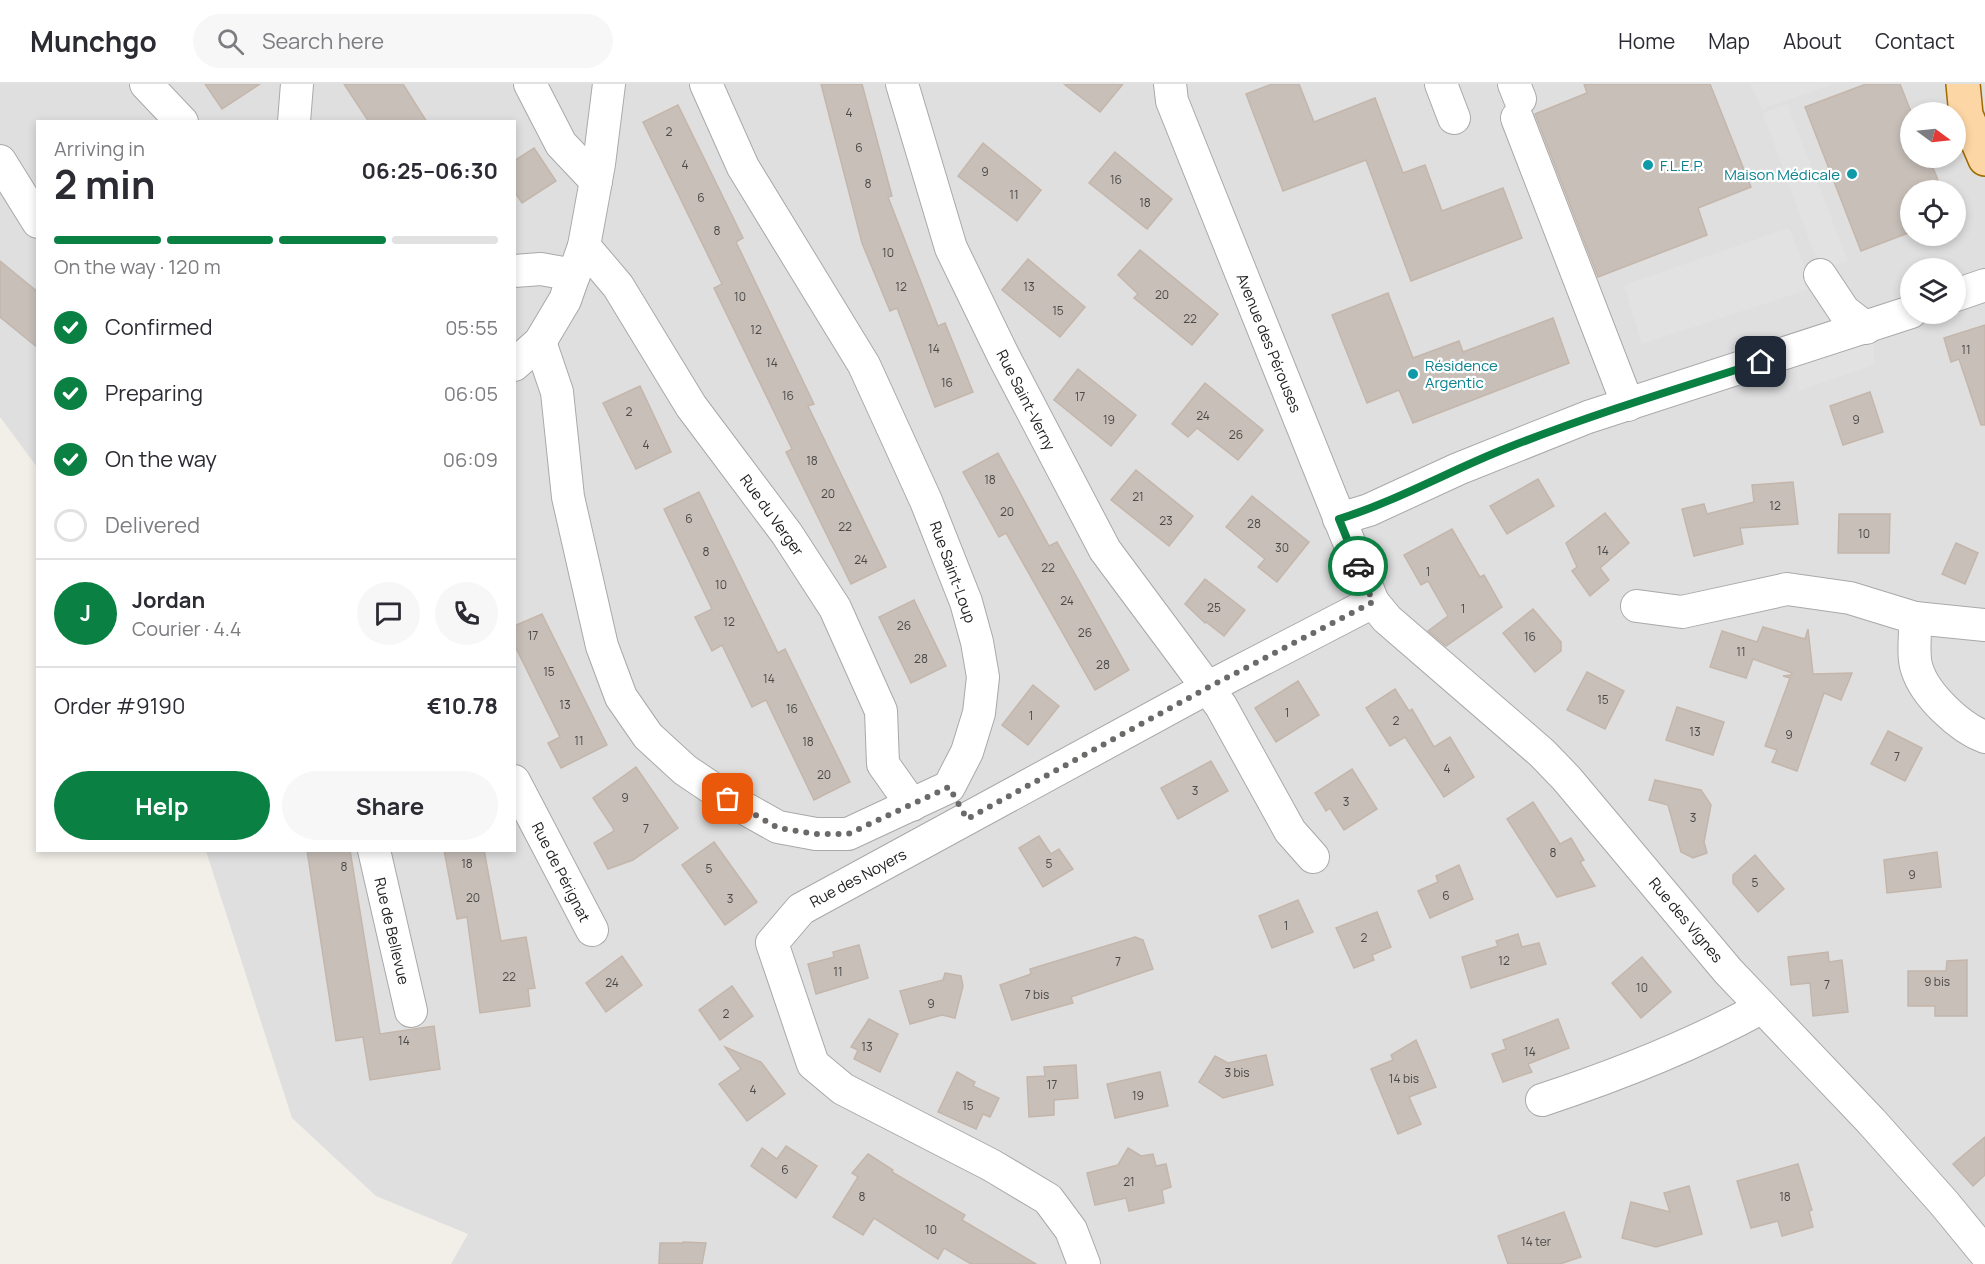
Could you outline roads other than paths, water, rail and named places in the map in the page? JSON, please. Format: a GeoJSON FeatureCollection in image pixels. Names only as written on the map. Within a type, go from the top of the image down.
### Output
{"type":"FeatureCollection","features":[{"type":"Feature","properties":{"kind":"main road"},"geometry":{"type":"LineString","coordinates":[[1971,94],[1966,115],[1985,159]]}},
{"type":"Feature","properties":{"kind":"street"},"geometry":{"type":"LineString","coordinates":[[147,84],[180,120]]}},
{"type":"Feature","properties":{"kind":"street"},"geometry":{"type":"LineString","coordinates":[[294,120],[297,84]]}},
{"type":"Feature","properties":{"kind":"street"},"geometry":{"type":"LineString","coordinates":[[530,84],[561,144],[596,181]]}},
{"type":"Feature","properties":{"kind":"street"},"geometry":{"type":"LineString","coordinates":[[516,363],[540,342],[565,300],[584,246],[596,181],[609,84]]}},
{"type":"Feature","properties":{"kind":"street","name":"Rue Saint-Loup"},"geometry":{"type":"LineString","coordinates":[[706,84],[743,167],[864,365],[926,501],[966,603],[977,642],[983,677],[979,713],[967,752],[949,787]]}},
{"type":"Feature","properties":{"kind":"street","name":"Rue Saint-Verny"},"geometry":{"type":"LineString","coordinates":[[902,84],[951,248],[1004,357],[1105,550],[1221,706],[1290,831],[1313,856]]}},
{"type":"Feature","properties":{"kind":"street","name":"Avenue des Pérouses"},"geometry":{"type":"LineString","coordinates":[[1170,84],[1172,101],[1373,602]]}},
{"type":"Feature","properties":{"kind":"street"},"geometry":{"type":"LineString","coordinates":[[1441,84],[1454,118]]}},
{"type":"Feature","properties":{"kind":"street"},"geometry":{"type":"LineString","coordinates":[[1517,100],[1628,405]]}},
{"type":"Feature","properties":{"kind":"street"},"geometry":{"type":"LineString","coordinates":[[0,161],[36,219]]}},
{"type":"Feature","properties":{"kind":"street","name":"Rue du Verger"},"geometry":{"type":"LineString","coordinates":[[584,246],[618,286],[691,406],[787,534],[835,608],[881,711],[883,764],[912,805]]}},
{"type":"Feature","properties":{"kind":"street"},"geometry":{"type":"LineString","coordinates":[[516,271],[541,269],[574,275]]}},
{"type":"Feature","properties":{"kind":"street"},"geometry":{"type":"LineString","coordinates":[[1820,275],[1844,311],[1866,328]]}},
{"type":"Feature","properties":{"kind":"street"},"geometry":{"type":"LineString","coordinates":[[1966,292],[1985,285]]}},
{"type":"Feature","properties":{"kind":"street"},"geometry":{"type":"LineString","coordinates":[[1339,519],[1368,510],[1505,449],[1588,417],[1900,316]]}},
{"type":"Feature","properties":{"kind":"street"},"geometry":{"type":"LineString","coordinates":[[540,342],[556,392],[568,497],[602,646],[621,697],[648,736],[685,770],[728,799],[778,828],[816,834],[848,834],[949,787],[967,819]]}},
{"type":"Feature","properties":{"kind":"street"},"geometry":{"type":"LineString","coordinates":[[1636,606],[1682,612],[1787,589],[1850,598],[1915,618],[1985,625]]}},
{"type":"Feature","properties":{"kind":"street","name":"Rue des Noyers"},"geometry":{"type":"LineString","coordinates":[[1084,1264],[1071,1230],[1048,1198],[991,1165],[843,1089],[813,1064],[772,943],[801,909],[1207,688],[1373,602]]}},
{"type":"Feature","properties":{"kind":"street","name":"Rue des Vignes"},"geometry":{"type":"LineString","coordinates":[[1373,602],[1388,619],[1542,753],[1567,779],[1761,1008],[1871,1121],[1985,1253]]}},
{"type":"Feature","properties":{"kind":"street"},"geometry":{"type":"LineString","coordinates":[[1915,618],[1916,668],[1929,695],[1974,733],[1985,737]]}},
{"type":"Feature","properties":{"kind":"street","name":"Rue de Pérignat"},"geometry":{"type":"LineString","coordinates":[[516,785],[592,930]]}},
{"type":"Feature","properties":{"kind":"street","name":"Rue de Bellevue"},"geometry":{"type":"LineString","coordinates":[[374,852],[411,1011]]}},
{"type":"Feature","properties":{"kind":"street"},"geometry":{"type":"LineString","coordinates":[[1542,1100],[1603,1080],[1692,1043],[1761,1008]]}},
{"type":"Feature","properties":{"kind":"place","name":"F.L.E.P."},"geometry":{"type":"Point","coordinates":[1648,165]}},
{"type":"Feature","properties":{"kind":"place","name":"Maison Médicale"},"geometry":{"type":"Point","coordinates":[1852,174]}},
{"type":"Feature","properties":{"kind":"place","name":"Résidence Argentic"},"geometry":{"type":"Point","coordinates":[1413,374]}}]}
